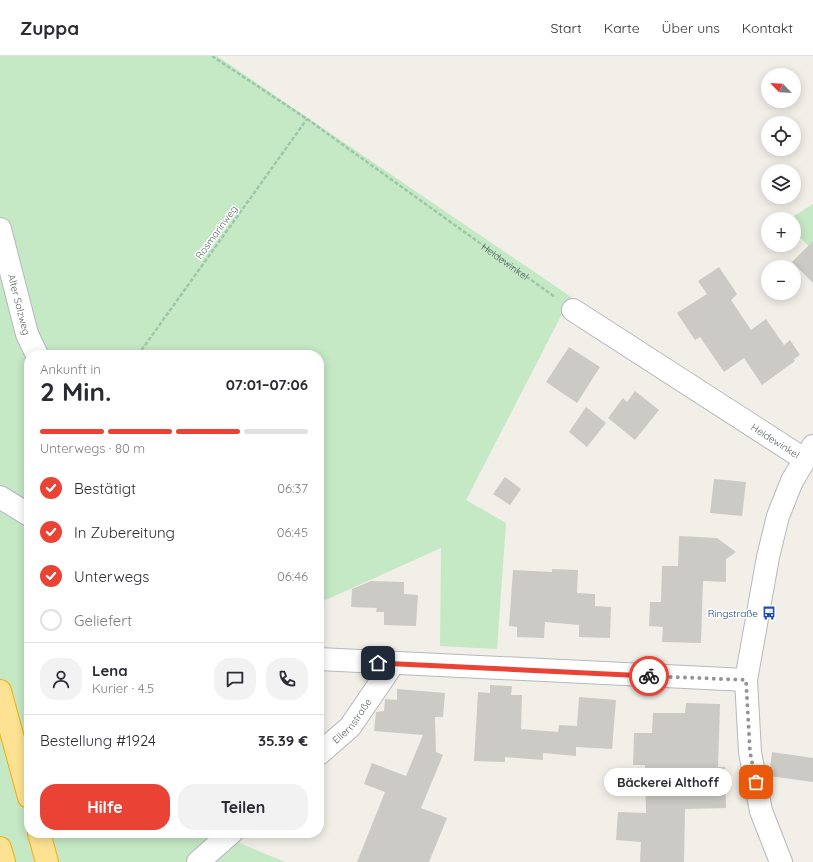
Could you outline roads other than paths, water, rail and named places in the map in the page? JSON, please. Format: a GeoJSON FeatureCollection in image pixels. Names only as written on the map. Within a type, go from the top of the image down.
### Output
{"type":"FeatureCollection","features":[{"type":"Feature","properties":{"kind":"highway"},"geometry":{"type":"LineString","coordinates":[[0,691],[24,779]]}},
{"type":"Feature","properties":{"kind":"highway"},"geometry":{"type":"LineString","coordinates":[[40,838],[47,862]]}},
{"type":"Feature","properties":{"kind":"highway"},"geometry":{"type":"LineString","coordinates":[[0,848],[4,862]]}},
{"type":"Feature","properties":{"kind":"street","name":"Alter Salzweg"},"geometry":{"type":"LineString","coordinates":[[0,230],[27,334],[35,350]]}},
{"type":"Feature","properties":{"kind":"street","name":"Heidewinkel"},"geometry":{"type":"LineString","coordinates":[[573,310],[808,453]]}},
{"type":"Feature","properties":{"kind":"street"},"geometry":{"type":"LineString","coordinates":[[781,862],[761,811],[750,752],[746,680],[768,557],[778,516],[808,453]]}},
{"type":"Feature","properties":{"kind":"street"},"geometry":{"type":"LineString","coordinates":[[0,497],[24,512]]}},
{"type":"Feature","properties":{"kind":"street"},"geometry":{"type":"LineString","coordinates":[[324,659],[393,664],[746,680]]}},
{"type":"Feature","properties":{"kind":"street","name":"Ellernstraße"},"geometry":{"type":"LineString","coordinates":[[324,750],[350,727],[393,664]]}},
{"type":"Feature","properties":{"kind":"street"},"geometry":{"type":"LineString","coordinates":[[198,862],[226,838]]}},
{"type":"Feature","properties":{"kind":"place","name":"Ringstraße"},"geometry":{"type":"Point","coordinates":[769,613]}},
{"type":"Feature","properties":{"kind":"place","name":"Bäckerei Althoff"},"geometry":{"type":"Point","coordinates":[756,782]}}]}
